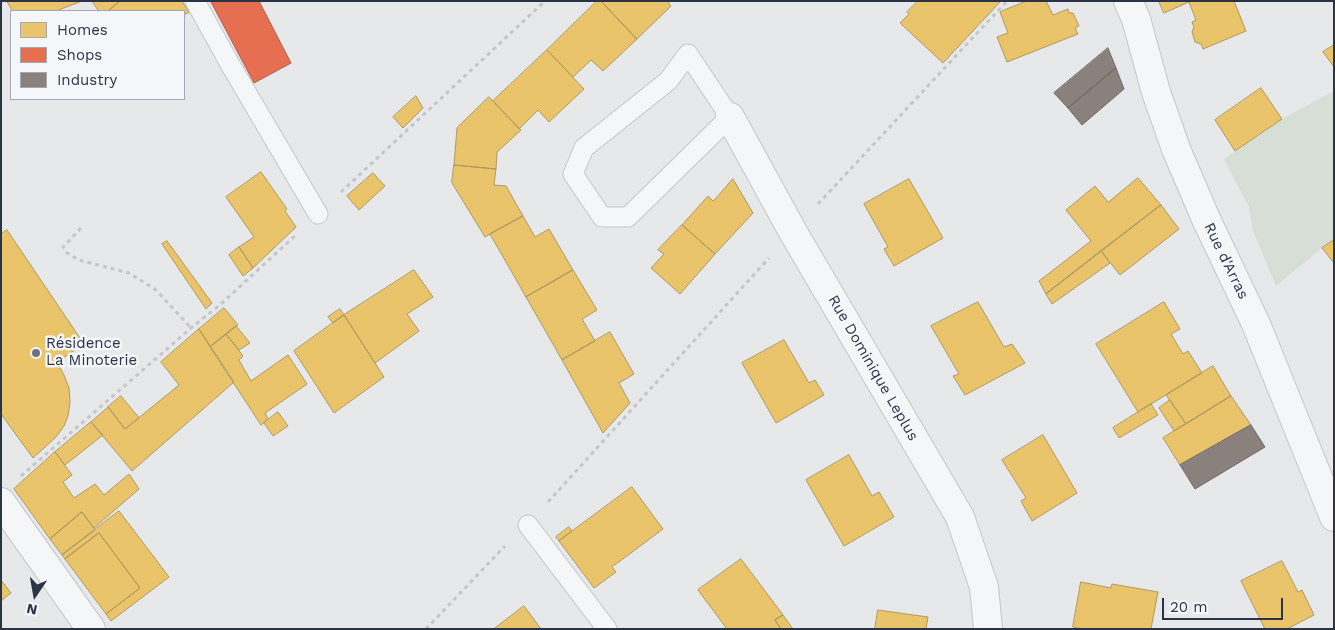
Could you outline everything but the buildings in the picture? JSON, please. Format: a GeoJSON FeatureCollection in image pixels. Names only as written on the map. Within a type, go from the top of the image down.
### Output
{"type":"FeatureCollection","features":[{"type":"Feature","properties":{"kind":"street","name":"Rue d'Arras"},"geometry":{"type":"LineString","coordinates":[[1128,1],[1136,19],[1156,92],[1176,149],[1206,219],[1256,324],[1334,517]]}},
{"type":"Feature","properties":{"kind":"street","name":"Rue Dominique Leplus"},"geometry":{"type":"LineString","coordinates":[[730,117],[793,232],[960,517],[984,587],[988,629]]}},
{"type":"Feature","properties":{"kind":"street"},"geometry":{"type":"LineString","coordinates":[[1,502],[91,629]]}},
{"type":"Feature","properties":{"kind":"lane"},"geometry":{"type":"LineString","coordinates":[[195,1],[318,214]]}},
{"type":"Feature","properties":{"kind":"lane"},"geometry":{"type":"LineString","coordinates":[[688,54],[730,117],[628,217],[602,217],[573,174],[584,148],[668,81],[688,54]]}},
{"type":"Feature","properties":{"kind":"lane"},"geometry":{"type":"LineString","coordinates":[[528,525],[607,629]]}},
{"type":"Feature","properties":{"kind":"path"},"geometry":{"type":"LineString","coordinates":[[18,479],[221,304],[545,1]]}},
{"type":"Feature","properties":{"kind":"path"},"geometry":{"type":"LineString","coordinates":[[426,629],[511,540],[528,525],[793,232],[1007,1]]}},
{"type":"Feature","properties":{"kind":"path"},"geometry":{"type":"LineString","coordinates":[[81,228],[63,248],[67,253],[79,260],[129,273],[156,290],[191,328]]}},
{"type":"Feature","properties":{"kind":"shaded area"},"geometry":{"type":"Polygon","coordinates":[[[1334,91],[1334,240],[1276,286],[1253,231],[1249,207],[1224,159],[1282,119],[1334,91]]]}},
{"type":"Feature","properties":{"kind":"place","name":"Résidence La Minoterie"},"geometry":{"type":"Point","coordinates":[36,353]}}]}
